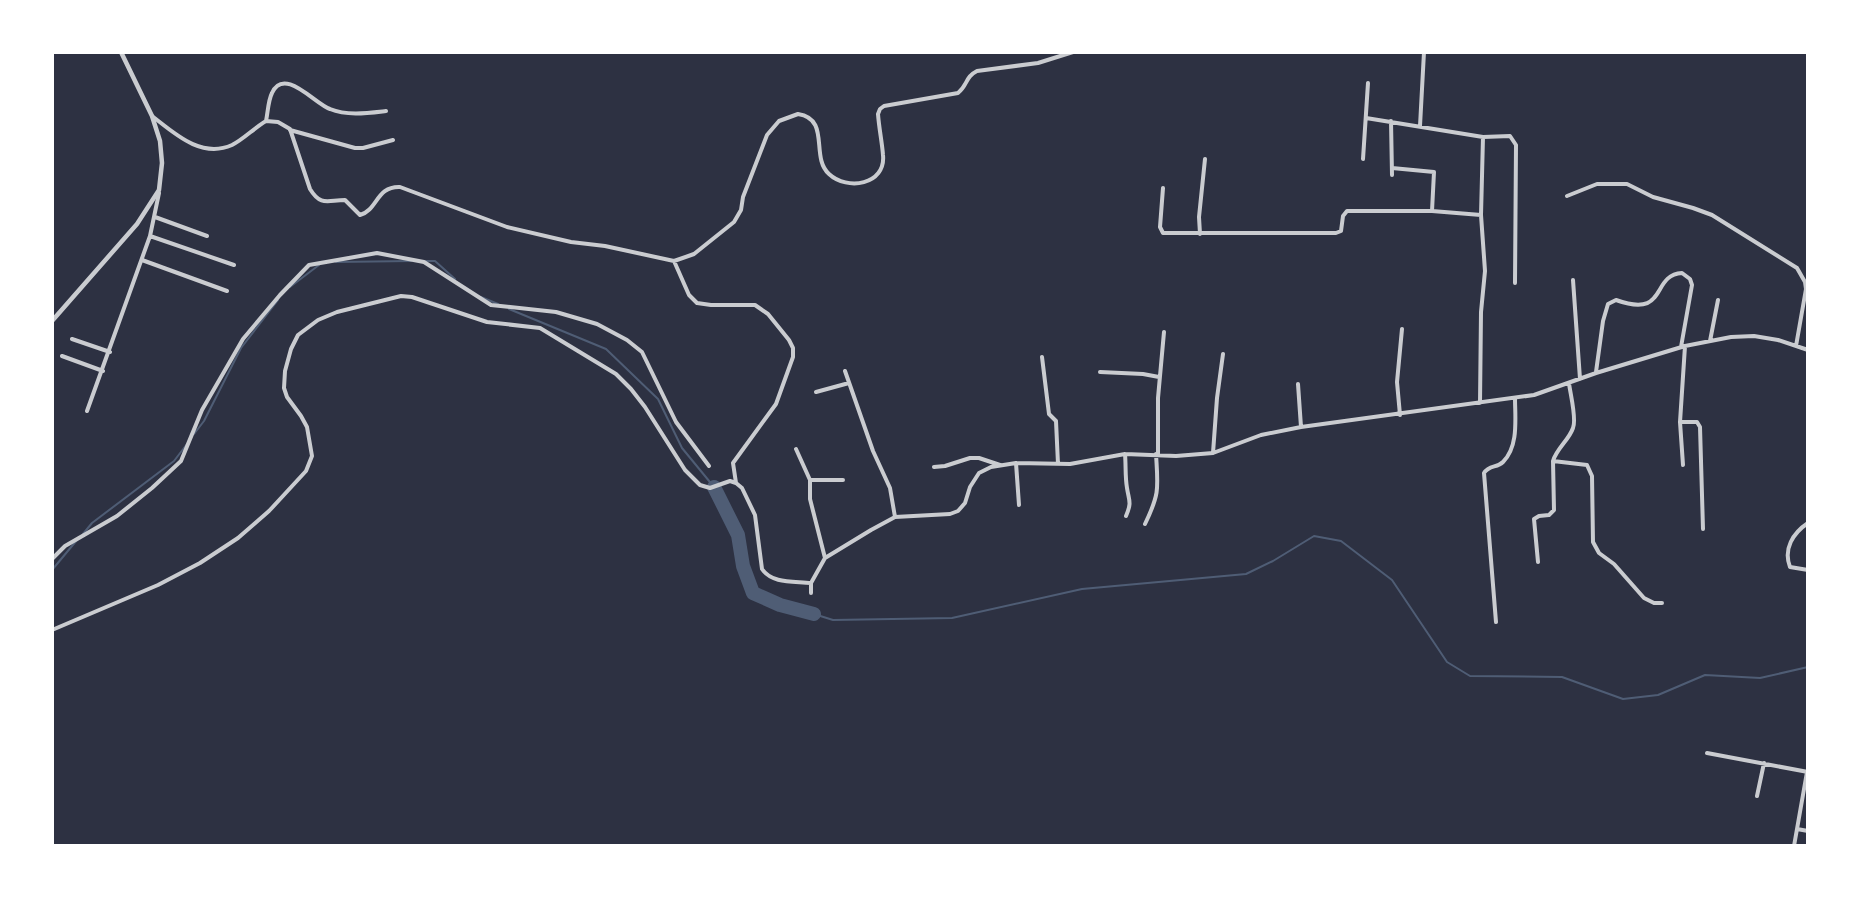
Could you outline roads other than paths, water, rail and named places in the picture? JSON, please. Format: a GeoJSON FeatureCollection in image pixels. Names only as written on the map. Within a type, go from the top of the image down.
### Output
{"type":"FeatureCollection","features":[{"type":"Feature","properties":{"kind":"street"},"geometry":{"type":"LineString","coordinates":[[87,411],[150,236],[155,217],[162,163],[160,141],[152,116],[121,52]]}},
{"type":"Feature","properties":{"kind":"street"},"geometry":{"type":"LineString","coordinates":[[290,129],[310,189],[315,197],[324,202],[345,200],[360,215],[366,212],[386,190],[400,188],[507,227],[571,242],[605,246],[674,261],[694,254],[734,222],[741,210],[743,197],[767,135],[779,121],[798,114],[813,120],[817,126],[821,160],[826,172],[838,181],[860,184],[876,176],[884,163],[878,114],[884,106],[958,93],[965,86],[969,75],[977,70],[1038,63],[1072,52]]}},
{"type":"Feature","properties":{"kind":"street"},"geometry":{"type":"LineString","coordinates":[[1420,126],[1424,52]]}},
{"type":"Feature","properties":{"kind":"street"},"geometry":{"type":"LineString","coordinates":[[266,121],[272,93],[277,86],[283,83],[296,86],[328,109],[339,112],[386,111]]}},
{"type":"Feature","properties":{"kind":"street"},"geometry":{"type":"LineString","coordinates":[[1363,159],[1368,83]]}},
{"type":"Feature","properties":{"kind":"street"},"geometry":{"type":"LineString","coordinates":[[152,116],[182,140],[210,148],[223,148],[234,144],[266,121],[278,122],[290,129],[355,148],[393,140]]}},
{"type":"Feature","properties":{"kind":"street"},"geometry":{"type":"LineString","coordinates":[[1366,118],[1483,136],[1510,136],[1516,145],[1515,283]]}},
{"type":"Feature","properties":{"kind":"street"},"geometry":{"type":"LineString","coordinates":[[1391,121],[1392,175]]}},
{"type":"Feature","properties":{"kind":"street"},"geometry":{"type":"LineString","coordinates":[[1480,403],[1481,312],[1485,271],[1481,215],[1483,136]]}},
{"type":"Feature","properties":{"kind":"street"},"geometry":{"type":"LineString","coordinates":[[1200,234],[1199,217],[1204,159]]}},
{"type":"Feature","properties":{"kind":"street"},"geometry":{"type":"LineString","coordinates":[[1392,168],[1434,172],[1432,211]]}},
{"type":"Feature","properties":{"kind":"street"},"geometry":{"type":"LineString","coordinates":[[1567,196],[1597,184],[1627,184],[1653,197],[1712,216],[1797,268],[1805,282],[1806,289],[1796,346]]}},
{"type":"Feature","properties":{"kind":"street"},"geometry":{"type":"LineString","coordinates":[[1163,188],[1161,231],[1167,233],[1336,233],[1341,231],[1343,216],[1347,211],[1432,211],[1481,215]]}},
{"type":"Feature","properties":{"kind":"street"},"geometry":{"type":"LineString","coordinates":[[52,321],[136,224],[159,190]]}},
{"type":"Feature","properties":{"kind":"street"},"geometry":{"type":"LineString","coordinates":[[155,217],[207,236]]}},
{"type":"Feature","properties":{"kind":"street"},"geometry":{"type":"LineString","coordinates":[[150,236],[234,265]]}},
{"type":"Feature","properties":{"kind":"street"},"geometry":{"type":"LineString","coordinates":[[52,559],[65,546],[117,516],[152,488],[180,461],[202,410],[243,339],[309,265],[377,253],[423,262],[491,305],[556,312],[597,324],[627,340],[642,352],[676,422],[709,466]]}},
{"type":"Feature","properties":{"kind":"street"},"geometry":{"type":"LineString","coordinates":[[142,260],[227,291]]}},
{"type":"Feature","properties":{"kind":"street"},"geometry":{"type":"LineString","coordinates":[[674,261],[689,295],[697,303],[755,305],[768,314],[793,348],[793,357],[776,404],[733,463],[733,482],[745,494],[755,515],[762,569],[765,574],[777,580],[811,583]]}},
{"type":"Feature","properties":{"kind":"street"},"geometry":{"type":"LineString","coordinates":[[1596,373],[1603,321],[1608,304],[1616,300],[1644,305],[1651,302],[1670,277],[1676,273],[1682,273],[1690,279],[1692,285],[1683,346],[1680,422],[1683,465]]}},
{"type":"Feature","properties":{"kind":"street"},"geometry":{"type":"LineString","coordinates":[[1573,280],[1580,380]]}},
{"type":"Feature","properties":{"kind":"street"},"geometry":{"type":"LineString","coordinates":[[52,630],[148,589],[200,563],[238,538],[269,511],[306,471],[312,456],[307,427],[287,398],[284,388],[285,371],[291,349],[298,335],[318,320],[337,312],[401,296],[412,297],[487,322],[540,328],[616,374],[631,389],[685,470],[700,485],[710,488],[733,482]]}},
{"type":"Feature","properties":{"kind":"street"},"geometry":{"type":"LineString","coordinates":[[1710,341],[1718,300]]}},
{"type":"Feature","properties":{"kind":"street"},"geometry":{"type":"LineString","coordinates":[[1400,415],[1397,382],[1402,329]]}},
{"type":"Feature","properties":{"kind":"street"},"geometry":{"type":"LineString","coordinates":[[1145,524],[1159,489],[1157,454],[1164,332]]}},
{"type":"Feature","properties":{"kind":"street"},"geometry":{"type":"LineString","coordinates":[[811,593],[811,583],[825,558],[895,517],[950,514],[958,511],[979,473],[1000,465],[1085,462],[1125,454],[1176,456],[1214,453],[1261,435],[1546,392],[1596,373],[1683,346],[1731,337],[1754,336],[1778,340],[1808,350]]}},
{"type":"Feature","properties":{"kind":"street"},"geometry":{"type":"LineString","coordinates":[[72,339],[110,352]]}},
{"type":"Feature","properties":{"kind":"street"},"geometry":{"type":"LineString","coordinates":[[1214,453],[1217,398],[1223,354]]}},
{"type":"Feature","properties":{"kind":"street"},"geometry":{"type":"LineString","coordinates":[[62,356],[103,371]]}},
{"type":"Feature","properties":{"kind":"street"},"geometry":{"type":"LineString","coordinates":[[1042,357],[1049,414],[1056,421],[1058,464]]}},
{"type":"Feature","properties":{"kind":"street"},"geometry":{"type":"LineString","coordinates":[[845,371],[873,451],[890,488],[895,517]]}},
{"type":"Feature","properties":{"kind":"street"},"geometry":{"type":"LineString","coordinates":[[1100,372],[1160,377]]}},
{"type":"Feature","properties":{"kind":"street"},"geometry":{"type":"LineString","coordinates":[[816,392],[849,383]]}},
{"type":"Feature","properties":{"kind":"street"},"geometry":{"type":"LineString","coordinates":[[1538,562],[1534,519],[1549,515],[1554,510],[1553,461],[1555,453],[1573,428],[1569,383]]}},
{"type":"Feature","properties":{"kind":"street"},"geometry":{"type":"LineString","coordinates":[[1298,384],[1301,428]]}},
{"type":"Feature","properties":{"kind":"street"},"geometry":{"type":"LineString","coordinates":[[1496,622],[1484,473],[1489,468],[1501,464],[1509,452],[1515,435],[1515,398]]}},
{"type":"Feature","properties":{"kind":"street"},"geometry":{"type":"LineString","coordinates":[[1680,422],[1697,422],[1700,427],[1703,529]]}},
{"type":"Feature","properties":{"kind":"street"},"geometry":{"type":"LineString","coordinates":[[796,449],[810,480],[810,500],[825,558]]}},
{"type":"Feature","properties":{"kind":"street"},"geometry":{"type":"LineString","coordinates":[[1125,454],[1127,488],[1130,497],[1130,507],[1126,516]]}},
{"type":"Feature","properties":{"kind":"street"},"geometry":{"type":"LineString","coordinates":[[934,467],[970,458],[979,458],[1000,465]]}},
{"type":"Feature","properties":{"kind":"street"},"geometry":{"type":"LineString","coordinates":[[1553,461],[1587,465],[1592,476],[1593,542],[1596,548],[1614,564],[1644,598],[1654,603],[1662,603]]}},
{"type":"Feature","properties":{"kind":"street"},"geometry":{"type":"LineString","coordinates":[[1016,463],[1019,505]]}},
{"type":"Feature","properties":{"kind":"street"},"geometry":{"type":"LineString","coordinates":[[810,480],[843,480]]}},
{"type":"Feature","properties":{"kind":"street"},"geometry":{"type":"LineString","coordinates":[[1808,523],[1797,530],[1790,540],[1788,559],[1790,567],[1808,570]]}},
{"type":"Feature","properties":{"kind":"street"},"geometry":{"type":"LineString","coordinates":[[1707,753],[1807,772],[1794,846]]}},
{"type":"Feature","properties":{"kind":"street"},"geometry":{"type":"LineString","coordinates":[[1757,796],[1764,763]]}},
{"type":"Feature","properties":{"kind":"street"},"geometry":{"type":"LineString","coordinates":[[1797,829],[1808,831]]}},
{"type":"Feature","properties":{"kind":"waterway"},"geometry":{"type":"LineString","coordinates":[[336,262],[411,261]]}},
{"type":"Feature","properties":{"kind":"waterway"},"geometry":{"type":"LineString","coordinates":[[426,261],[435,261],[455,279]]}},
{"type":"Feature","properties":{"kind":"waterway"},"geometry":{"type":"LineString","coordinates":[[290,287],[319,265]]}},
{"type":"Feature","properties":{"kind":"waterway"},"geometry":{"type":"LineString","coordinates":[[481,297],[498,304]]}},
{"type":"Feature","properties":{"kind":"waterway"},"geometry":{"type":"LineString","coordinates":[[194,434],[204,421],[241,348],[278,300]]}},
{"type":"Feature","properties":{"kind":"waterway"},"geometry":{"type":"LineString","coordinates":[[509,309],[606,349],[658,399],[682,448],[714,487]]}},
{"type":"Feature","properties":{"kind":"waterway"},"geometry":{"type":"LineString","coordinates":[[83,534],[92,523],[174,461],[187,444]]}},
{"type":"Feature","properties":{"kind":"waterway"},"geometry":{"type":"LineString","coordinates":[[714,487],[738,535],[743,566],[753,593],[780,605],[814,614]]}},
{"type":"Feature","properties":{"kind":"waterway"},"geometry":{"type":"LineString","coordinates":[[814,614],[833,620],[952,618],[1082,589],[1246,574],[1273,561],[1314,536],[1341,541],[1392,580],[1447,662],[1470,676],[1562,677],[1623,699],[1658,695],[1705,675],[1760,678],[1808,667]]}},
{"type":"Feature","properties":{"kind":"waterway"},"geometry":{"type":"LineString","coordinates":[[52,570],[77,540]]}}]}
